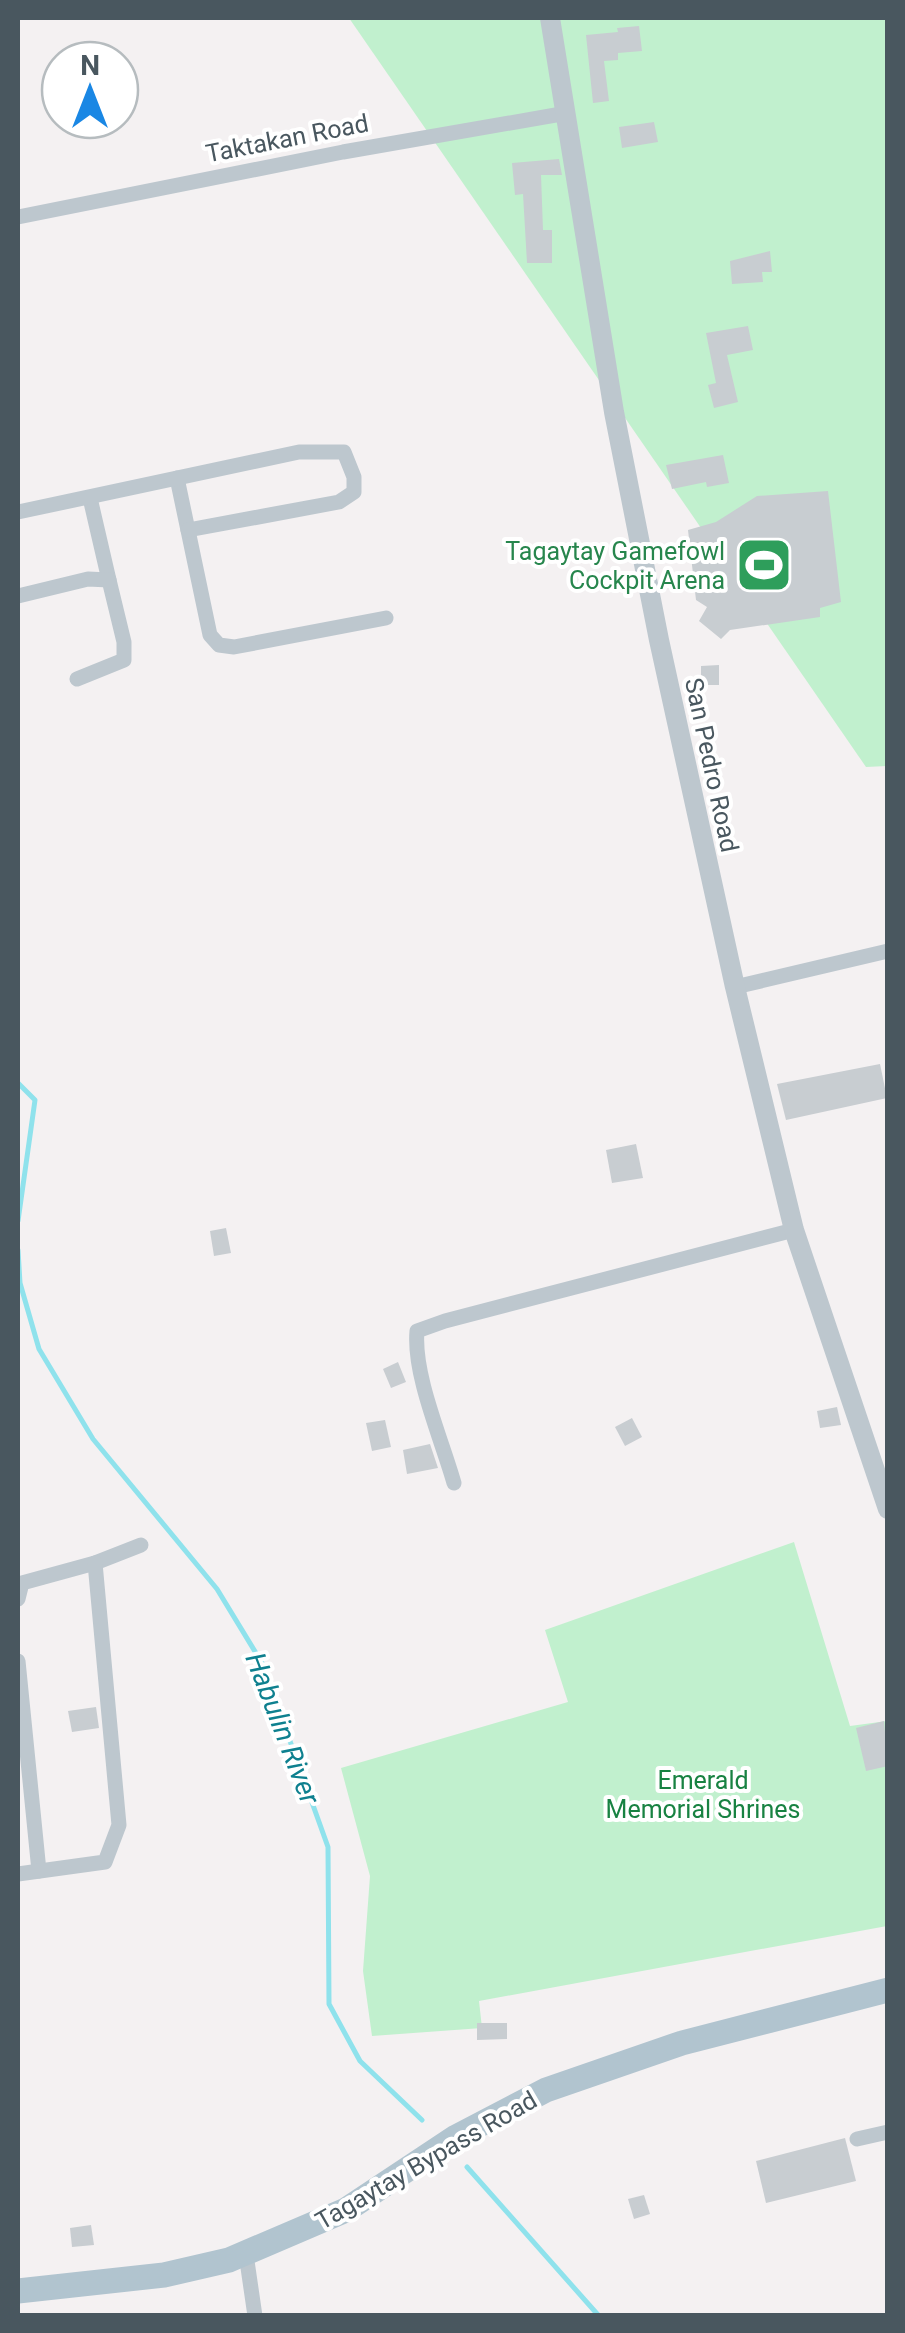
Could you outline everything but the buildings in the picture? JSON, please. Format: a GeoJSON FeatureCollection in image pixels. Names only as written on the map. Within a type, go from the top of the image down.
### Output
{"type":"FeatureCollection","features":[{"type":"Feature","properties":{"kind":"main road","name":"Tagaytay Bypass Road"},"geometry":{"type":"LineString","coordinates":[[18,2292],[164,2275],[246,2254],[346,2210],[466,2131],[546,2090],[682,2043],[888,1990]]}},
{"type":"Feature","properties":{"kind":"street","name":"San Pedro Road"},"geometry":{"type":"LineString","coordinates":[[550,18],[614,412],[735,988],[794,1230],[888,1509]]}},
{"type":"Feature","properties":{"kind":"street","name":"Taktakan Road"},"geometry":{"type":"LineString","coordinates":[[18,217],[567,112]]}},
{"type":"Feature","properties":{"kind":"street"},"geometry":{"type":"LineString","coordinates":[[18,512],[299,452],[344,452],[354,477],[354,492],[339,502],[188,530]]}},
{"type":"Feature","properties":{"kind":"street"},"geometry":{"type":"LineString","coordinates":[[177,478],[210,636],[219,645],[234,647],[386,618]]}},
{"type":"Feature","properties":{"kind":"street"},"geometry":{"type":"LineString","coordinates":[[77,679],[124,660],[124,642],[90,498]]}},
{"type":"Feature","properties":{"kind":"street"},"geometry":{"type":"LineString","coordinates":[[18,596],[88,579],[108,580]]}},
{"type":"Feature","properties":{"kind":"street"},"geometry":{"type":"LineString","coordinates":[[735,988],[888,951]]}},
{"type":"Feature","properties":{"kind":"street"},"geometry":{"type":"LineString","coordinates":[[454,1483],[416,1345],[418,1331],[794,1230]]}},
{"type":"Feature","properties":{"kind":"street"},"geometry":{"type":"LineString","coordinates":[[18,1599],[22,1584],[94,1564],[141,1545]]}},
{"type":"Feature","properties":{"kind":"street"},"geometry":{"type":"LineString","coordinates":[[18,1874],[106,1862],[119,1825],[94,1564]]}},
{"type":"Feature","properties":{"kind":"street"},"geometry":{"type":"LineString","coordinates":[[18,1661],[39,1871]]}},
{"type":"Feature","properties":{"kind":"street"},"geometry":{"type":"LineString","coordinates":[[857,2139],[888,2132]]}},
{"type":"Feature","properties":{"kind":"street"},"geometry":{"type":"LineString","coordinates":[[246,2254],[255,2316]]}},
{"type":"Feature","properties":{"kind":"green space"},"geometry":{"type":"Polygon","coordinates":[[[349,18],[887,18],[887,766],[866,767],[349,18]]]}},
{"type":"Feature","properties":{"kind":"green space","name":"Emerald Memorial Shrines"},"geometry":{"type":"Polygon","coordinates":[[[794,1542],[850,1726],[887,1721],[887,1926],[479,2001],[482,2028],[372,2036],[363,1971],[370,1876],[341,1768],[568,1702],[545,1630],[794,1542]]]}},
{"type":"Feature","properties":{"kind":"waterway","name":"Habulin River"},"geometry":{"type":"LineString","coordinates":[[18,1083],[35,1100],[18,1221]]}},
{"type":"Feature","properties":{"kind":"waterway","name":"Habulin River"},"geometry":{"type":"LineString","coordinates":[[18,1250],[20,1283],[39,1349],[93,1439],[217,1589],[262,1663],[328,1847],[329,2004],[360,2061],[422,2120]]}},
{"type":"Feature","properties":{"kind":"waterway","name":"Habulin River"},"geometry":{"type":"LineString","coordinates":[[467,2167],[599,2316]]}},
{"type":"Feature","properties":{"kind":"place","name":"Tagaytay Gamefowl Cockpit Arena"},"geometry":{"type":"Point","coordinates":[764,565]}}]}
